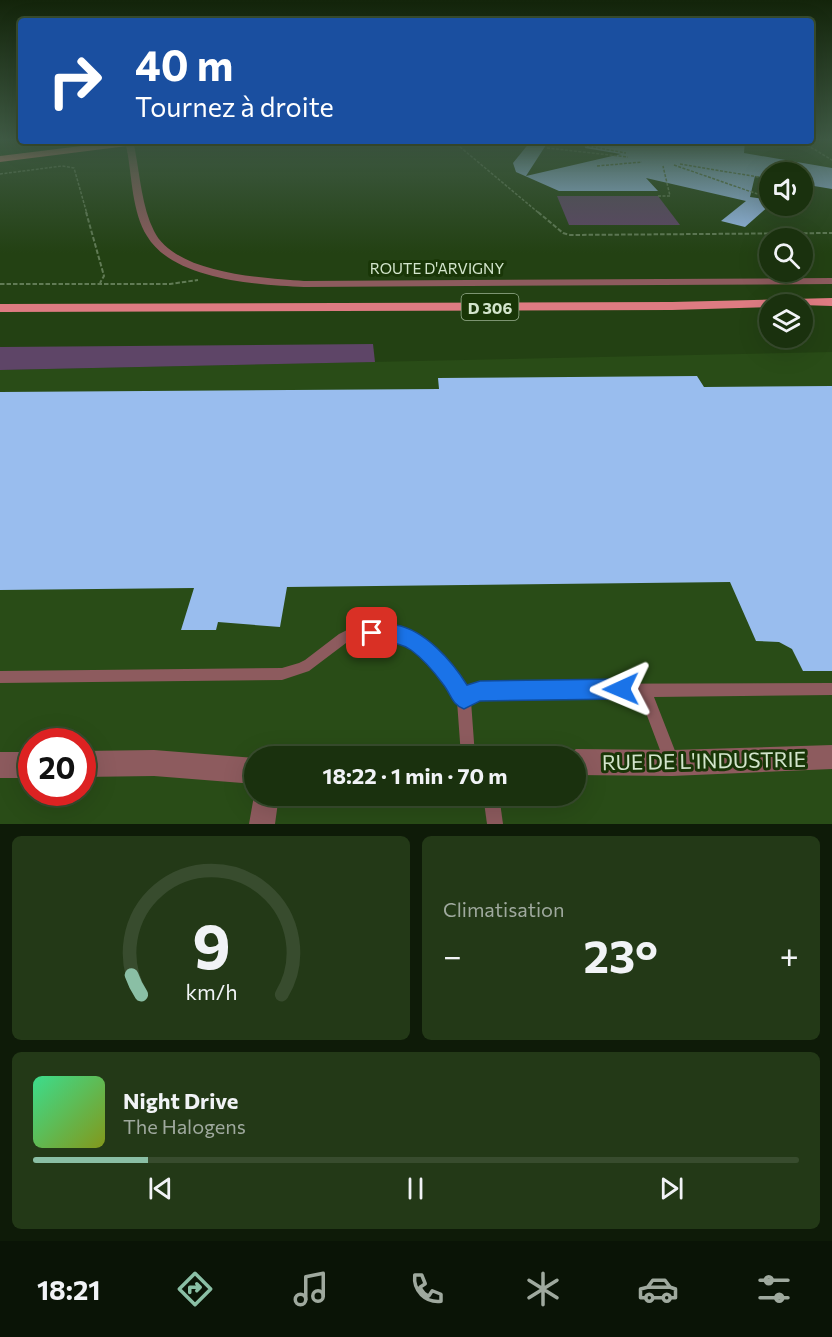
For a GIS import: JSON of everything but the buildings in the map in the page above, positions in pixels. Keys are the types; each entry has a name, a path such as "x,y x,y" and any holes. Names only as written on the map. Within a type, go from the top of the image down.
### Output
{"main road":[{"name":"D 306","path":"0,309 672,306 832,302"},
{"name":"D 306","path":"672,306 759,310"},
{"path":"813,310 832,311"}],"street":[{"name":"ROUTE D'ARVIGNY","path":"137,176 148,225 155,241 179,259 223,274 261,281 304,284 832,281"},
{"name":"RUE DE L'INDUSTRIE","path":"586,762 672,763 832,757"},
{"path":"96,764 154,763 244,770"},
{"path":"0,765 18,765"},
{"path":"262,824 264,806"}],"lane":[{"path":"0,677 282,674 304,667 348,635 396,633 418,644 451,678 464,699 467,746"},
{"path":"644,689 672,763"},
{"path":"464,699 480,691 832,689"},
{"path":"493,806 495,824"}],"path":[{"path":"76,176 104,276 100,283"},
{"path":"496,176 563,232 570,235 832,233"},
{"path":"658,196 670,196 665,176"},
{"path":"707,176 759,195"},
{"path":"0,284 170,284 223,274"}],"shaded area":[{"path":"557,196 658,196 680,225 569,225"},
{"path":"373,344 375,362 0,370 0,347"},
{"path":"832,352 832,824 0,824 0,370"}],"route":[{"path":"372,633 396,633 418,644 451,678 464,699 480,691 621,689"}]}
